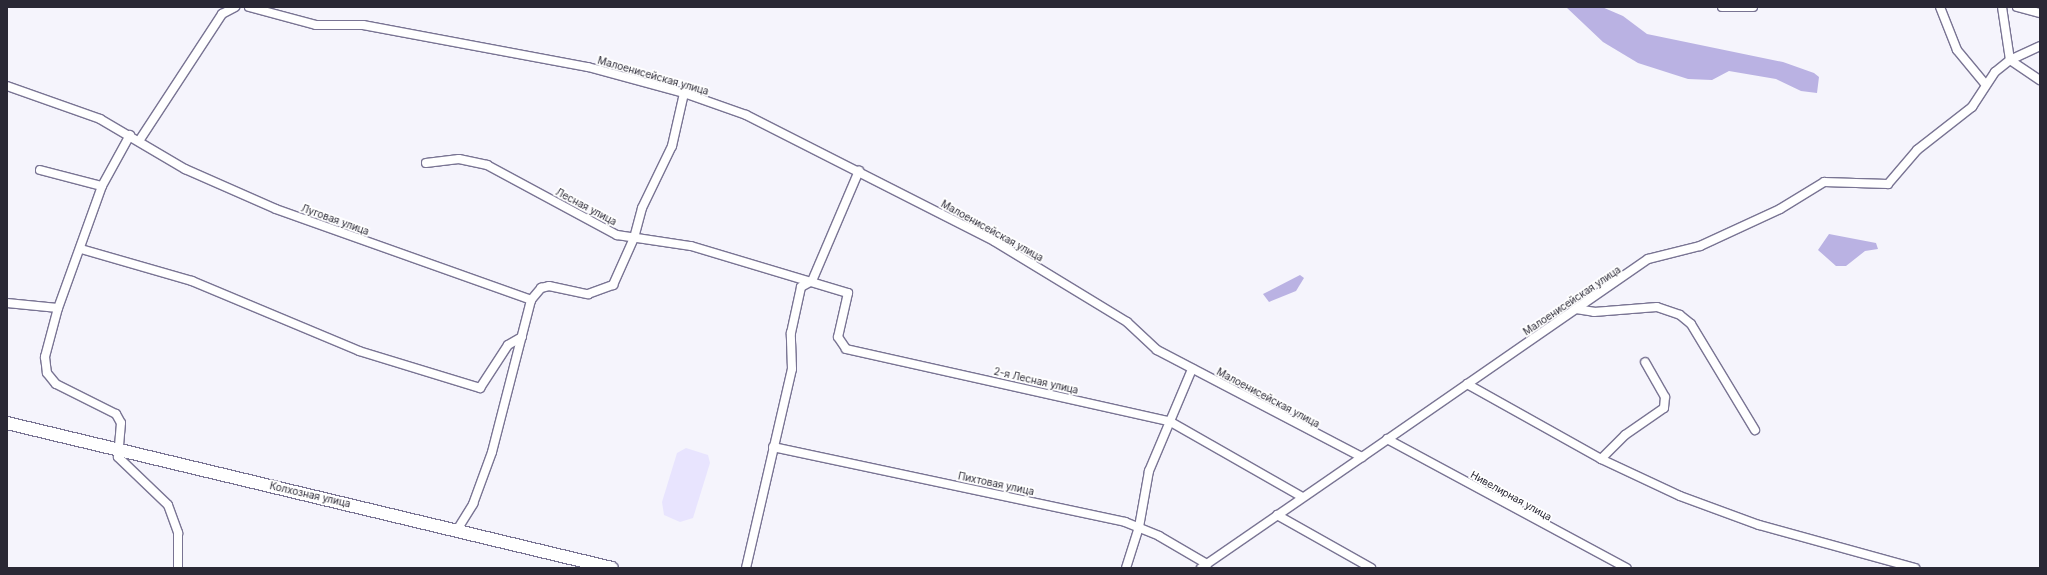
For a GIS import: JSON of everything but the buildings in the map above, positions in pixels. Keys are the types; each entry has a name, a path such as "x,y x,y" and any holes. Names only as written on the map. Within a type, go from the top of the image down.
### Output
{"main road":[{"name":"Колхозная улица","path":"7,423 612,568"}],"street":[{"path":"139,141 222,14 235,7"},
{"name":"Малоенисейская улица","path":"249,7 316,25 370,26 588,68 684,93 746,115 994,240 1127,322 1157,350 1362,456 1648,259 1700,246 1780,209 1824,182 1888,184 1917,150 1972,107 1986,85"},
{"path":"1722,7 1753,7"},
{"path":"1940,7 1957,50 1986,85 2010,60 2040,46"},
{"path":"2002,7 2010,60 2040,80"},
{"path":"2017,7 2040,13"},
{"name":"Луговая улица","path":"7,86 93,116 130,135 185,169 276,209 531,300"},
{"path":"457,530 473,504 492,452 531,300 541,288 549,286 588,294 605,290 620,274 634,238 642,208 672,146 684,93"},
{"path":"130,135 102,186 58,308 45,357 47,373 56,384 116,414 121,423 120,463 168,505 178,533 178,568"},
{"name":"Лесная улица","path":"426,163 459,159 487,165 592,224 634,238 691,246 812,281"},
{"path":"40,170 102,186"},
{"path":"746,568 792,369 791,333 795,309 801,288 812,281 859,171"},
{"path":"80,249 192,282 359,351 480,388 508,345 522,338"},
{"name":"2-я Лесная улица","path":"812,281 848,293 838,337 846,350 1169,421 1302,497"},
{"path":"7,304 58,308"},
{"path":"1576,309 1594,312 1657,307 1680,315 1691,324 1755,430"},
{"path":"1601,459 1625,435 1664,408 1666,397 1645,362"},
{"path":"1126,568 1139,526 1149,471 1192,369"},
{"path":"1468,384 1601,459 1680,496 1759,525 1915,568"},
{"name":"Нивелирная улица","path":"1387,439 1627,568"},
{"name":"Пихтовая улица","path":"773,447 1139,526 1204,566"},
{"path":"1204,566 1362,456"},
{"path":"1277,515 1370,568"}],"shaded area":[{"path":"1566,7 1602,7 1623,16 1647,34 1783,62 1814,73 1819,77 1817,93 1801,91 1776,79 1729,71 1712,80 1688,79 1638,63 1603,42"},
{"path":"1829,234 1876,243 1878,249 1865,251 1846,266 1836,266 1818,250"},
{"path":"1300,275 1304,278 1296,291 1269,302 1263,294"},
{"path":"686,448 708,455 710,463 693,518 680,522 664,515 662,502 677,453"}]}
